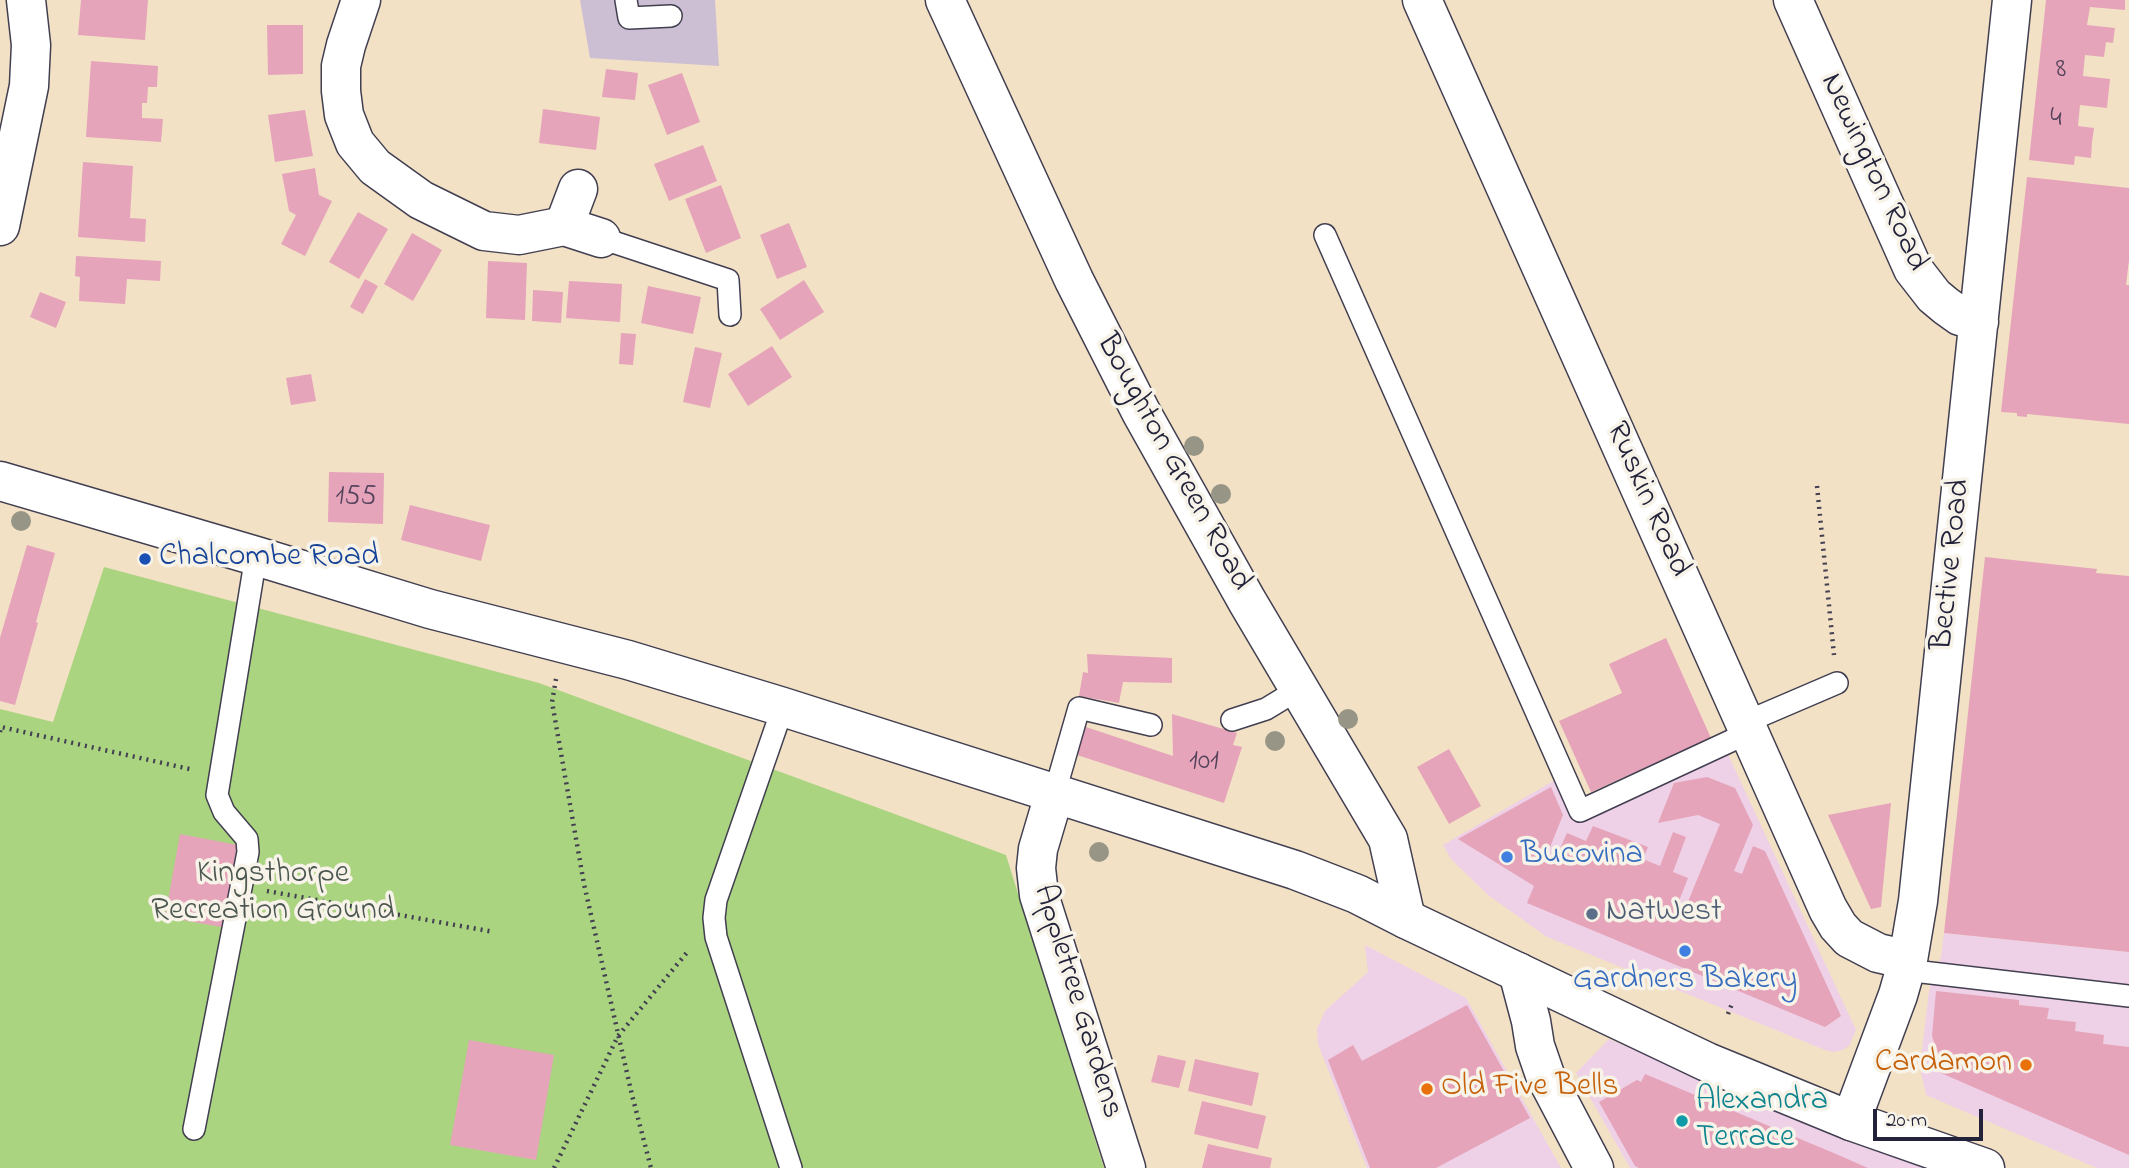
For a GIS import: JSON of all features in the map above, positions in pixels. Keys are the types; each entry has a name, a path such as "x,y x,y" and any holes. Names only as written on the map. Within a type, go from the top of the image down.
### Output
{"main road":[{"path":"0,226 29,86 32,45 26,0"},
{"path":"361,0 341,66 341,91 344,115 355,144 375,167 421,200 484,231 519,235 564,226 601,238"},
{"name":"Boughton Green Road","path":"945,0 1029,185 1118,367 1194,509 1388,839 1406,919"},
{"name":"Ruskin Road","path":"1422,0 1828,909 1849,938 1863,947 1907,965"},
{"name":"Newington Road","path":"1793,0 1913,269 1940,301 1959,316 1979,322"},
{"name":"Bective Road","path":"1852,1121 1907,965 1918,901 2012,0"},
{"path":"564,226 578,189"},
{"path":"0,481 430,610 564,643 783,707 1305,873 1357,894 1684,1051 1852,1121 1985,1168"},
{"name":"Appletree Gardens","path":"1054,794 1038,849 1036,868 1039,895 1126,1168"},
{"path":"1518,972 1535,1046 1545,1075 1594,1168"}],"lane":[{"path":"626,0 629,18 671,16"},
{"path":"1325,235 1580,811 1837,683"},
{"path":"601,238 728,280 730,316"},
{"path":"194,1129 248,852 247,839 219,804 217,795 256,556"},
{"path":"1231,720 1266,709 1299,689"},
{"path":"783,707 716,900 714,918 716,937 791,1168"},
{"path":"1054,794 1079,708 1151,725"},
{"path":"1907,965 2129,996"}],"path":[{"path":"1817,486 1837,683"},
{"path":"564,643 552,702 584,884 651,1168"},
{"path":"0,732 1,727 220,776"},
{"path":"242,887 494,932"},
{"path":"554,1168 618,1036 714,918"},
{"path":"1727,1014 1733,1001"}],"shaded area":[{"path":"580,0 715,0 719,66 590,58"},
{"path":"1726,750 1856,1030 1849,1046 1842,1050 1825,1050 1547,937 1488,895 1451,859 1443,845 1562,776 1577,811"},
{"path":"1944,933 2129,952 2129,1168 2097,1168 1926,1095 1920,1068 1929,991 1941,957"},
{"name":"Old Five Bells","path":"1365,945 1466,998 1561,1168 1367,1168 1318,1044 1317,1029 1325,1011 1368,972"},
{"path":"1609,1039 1929,1168 1630,1168 1576,1073"}],"green space":[{"name":"Kingsthorpe Recreation Ground","path":"104,567 539,683 1006,855 1104,1168 0,1168 0,709 53,722"}],"building":[{"path":"81,0 148,0 145,40 78,35"},
{"path":"2046,0 2125,0 2125,10 2090,7 2087,25 2115,28 2113,43 2106,42 2104,57 2085,55 2083,76 2110,79 2107,108 2080,105 2078,126 2094,128 2091,158 2075,156 2074,165 2029,160"},
{"path":"267,25 303,25 303,74 268,75"},
{"path":"91,61 158,66 157,87 148,87 147,103 142,103 142,118 163,119 161,142 86,137"},
{"path":"606,69 638,73 635,100 602,97"},
{"path":"682,73 700,122 667,135 648,85"},
{"path":"543,109 600,117 596,150 539,143"},
{"path":"305,110 313,156 275,162 268,115"},
{"path":"703,145 717,181 669,201 654,164"},
{"path":"83,162 133,166 130,218 146,219 145,242 78,237"},
{"path":"315,168 319,195 332,201 305,256 281,244 296,215 289,211 282,174"},
{"path":"2027,177 2129,188 2129,260 2126,285 2129,285 2129,424 2027,414 2027,417 2001,412"},
{"path":"721,185 741,238 706,253 685,199"},
{"path":"358,212 388,229 359,279 329,262"},
{"path":"789,223 807,267 777,279 760,235"},
{"path":"412,233 442,250 413,301 384,284"},
{"path":"76,256 161,261 160,281 127,279 125,304 79,301 80,277 75,276"},
{"path":"488,261 527,263 525,320 486,318"},
{"path":"365,279 378,286 363,314 350,307"},
{"path":"804,280 824,312 780,340 760,309"},
{"path":"569,281 622,284 620,322 566,318"},
{"path":"648,286 701,297 693,334 641,323"},
{"path":"533,290 563,292 561,323 532,321"},
{"path":"40,292 66,302 56,328 30,317"},
{"path":"621,333 636,334 633,365 619,364"},
{"path":"772,346 792,377 748,406 728,374"},
{"path":"695,347 722,353 710,408 683,402"},
{"path":"311,374 316,401 291,405 286,378"},
{"path":"329,472 384,473 383,524 328,522"},
{"path":"410,505 490,525 481,561 401,540"},
{"path":"27,545 55,553 15,705 0,701 0,638"},
{"path":"1985,557 2097,569 2096,573 2129,576 2129,952 1944,933"},
{"path":"1666,638 1711,738 1591,792 1559,721 1622,693 1609,664"},
{"path":"1087,654 1172,658 1172,683 1123,682 1119,703 1079,696 1083,672 1088,673"},
{"path":"1172,714 1237,733 1233,745 1242,747 1224,803 1074,754 1083,726 1173,756"},
{"path":"1449,749 1481,806 1449,824 1417,767"},
{"path":"1707,777 1735,788 1753,825 1734,871 1742,874 1753,846 1765,851 1841,1016 1825,1027 1527,903 1534,886 1458,839 1551,787 1563,815 1546,857 1555,860 1567,833 1586,841 1593,826 1648,847 1643,859 1660,866 1673,832 1686,837 1673,872 1688,878 1677,906 1685,909 1720,824 1698,815 1658,823 1674,783"},
{"path":"1891,803 1881,907 1871,909 1828,815"},
{"path":"180,834 243,846 227,928 165,917"},
{"path":"1936,991 2019,1000 2019,1005 2049,1008 2047,1019 2076,1022 2075,1031 2104,1035 2103,1044 2129,1047 2129,1155 1941,1073 1932,1036"},
{"name":"Old Five Bells","path":"1467,1005 1530,1118 1436,1168 1370,1168 1328,1060 1353,1045 1362,1061"},
{"path":"469,1040 554,1055 536,1160 450,1145"},
{"path":"1158,1055 1186,1061 1179,1088 1151,1082"},
{"path":"1195,1059 1259,1073 1252,1106 1188,1091"},
{"name":"Alexandra Terrace","path":"1645,1074 1868,1168 1639,1168 1635,1166 1599,1102 1637,1080 1641,1082"},
{"path":"1202,1101 1266,1116 1258,1149 1194,1134"},
{"path":"1208,1144 1272,1158 1270,1168 1202,1168"}],"place":[{"name":"Chalcombe Road","path":"145,559"},
{"name":"Bucovina","path":"1507,857"},
{"name":"NatWest","path":"1592,914"},
{"name":"Gardners Bakery","path":"1685,951"},
{"name":"Cardamon","path":"2026,1065"},
{"name":"Old Five Bells","path":"1427,1089"},
{"name":"Alexandra Terrace","path":"1682,1121"}]}
